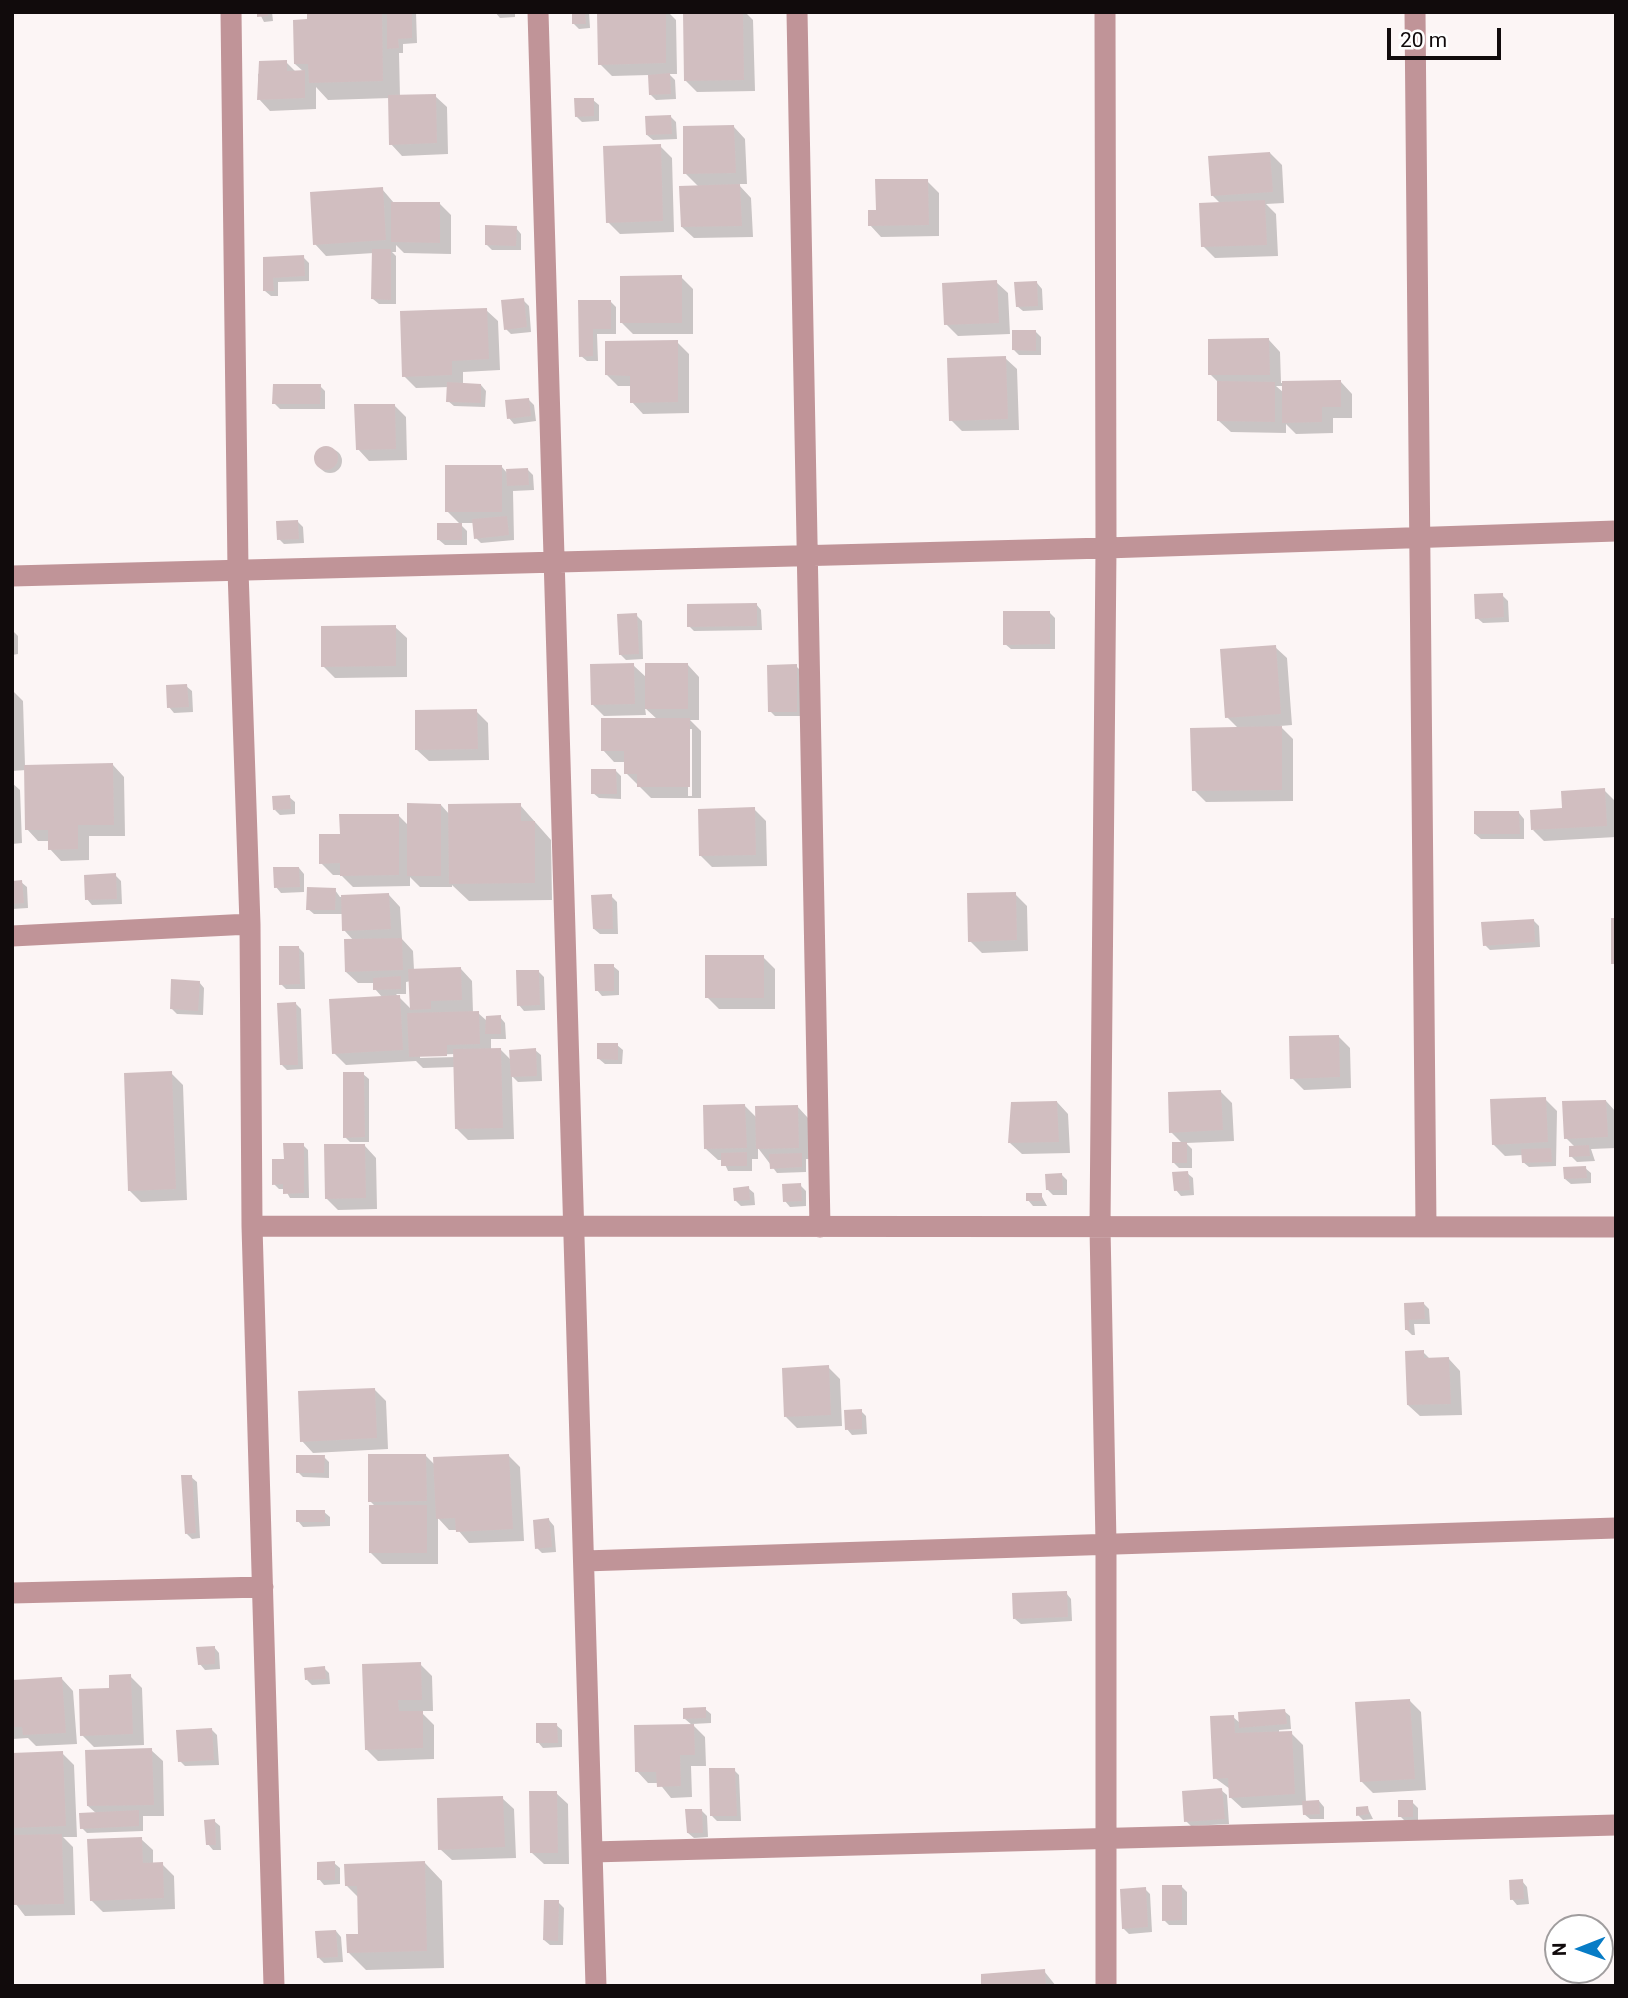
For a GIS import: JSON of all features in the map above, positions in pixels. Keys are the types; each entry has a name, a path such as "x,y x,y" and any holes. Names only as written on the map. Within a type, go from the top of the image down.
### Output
{"street":[{"path":"231,12 238,570 250,924 252,1226 274,1986"},
{"path":"538,12 596,1986"},
{"path":"797,12 820,1227"},
{"path":"1105,12 1106,548 1100,1227 1106,1544 1106,1986"},
{"path":"1415,12 1426,1227"},
{"path":"12,576 1106,548 1616,531"},
{"path":"12,936 250,924"},
{"path":"252,1226 1616,1227"},
{"path":"584,1561 1616,1528"},
{"path":"12,1593 263,1587"},
{"path":"592,1852 1616,1825"}],"building":[{"path":"257,12 268,12 268,16 257,17"},
{"path":"307,12 382,12 383,81 309,83 308,64 294,64 293,20 307,19"},
{"path":"387,12 412,12 412,38 398,39 399,48 387,49"},
{"path":"572,12 585,12 586,24 572,24"},
{"path":"597,12 666,12 666,63 598,65"},
{"path":"683,12 743,12 744,80 684,81"},
{"path":"287,60 287,71 305,70 305,98 257,100 259,61"},
{"path":"670,73 671,94 649,95 648,75"},
{"path":"436,94 437,143 389,145 388,95"},
{"path":"574,98 594,98 594,116 575,117"},
{"path":"671,115 672,134 646,135 645,116"},
{"path":"734,125 736,173 683,174 683,126"},
{"path":"661,144 663,221 606,223 603,146"},
{"path":"1270,152 1273,192 1211,196 1208,156"},
{"path":"875,179 928,179 929,225 868,226 868,210 876,210"},
{"path":"740,184 742,226 681,227 679,186"},
{"path":"383,187 386,240 313,245 310,192"},
{"path":"1265,200 1267,245 1201,247 1199,203"},
{"path":"391,202 440,202 440,243 391,242"},
{"path":"485,225 517,226 516,246 485,245"},
{"path":"372,249 391,249 391,300 371,299"},
{"path":"304,255 305,276 273,278 274,291 263,291 263,257"},
{"path":"682,275 682,323 620,323 620,276"},
{"path":"997,280 999,323 944,325 942,283"},
{"path":"1037,281 1038,306 1016,307 1014,282"},
{"path":"524,298 527,327 504,330 501,300"},
{"path":"578,300 611,300 611,329 593,329 593,356 579,357"},
{"path":"487,308 489,359 452,361 452,375 402,377 400,311"},
{"path":"1012,330 1036,330 1036,351 1012,350"},
{"path":"1269,338 1270,375 1208,375 1208,339"},
{"path":"678,340 678,402 630,403 630,376 605,375 605,341"},
{"path":"1006,356 1008,419 949,421 947,358"},
{"path":"1341,380 1341,407 1322,407 1322,422 1282,423 1282,381"},
{"path":"1217,381 1275,382 1275,422 1217,421"},
{"path":"447,382 481,384 481,403 446,402"},
{"path":"273,384 321,384 320,404 272,404"},
{"path":"529,398 531,416 507,419 505,400"},
{"path":"354,404 395,404 396,449 356,450"},
{"path":"326,446 337,453 338,458 331,469 326,470 315,463 314,458 321,447"},
{"path":"445,465 502,465 502,512 445,512"},
{"path":"528,468 529,485 507,486 506,469"},
{"path":"507,516 509,535 474,539 472,519"},
{"path":"298,520 299,539 277,540 276,521"},
{"path":"437,523 462,523 462,540 437,540"},
{"path":"1503,593 1504,617 1475,619 1474,594"},
{"path":"757,603 757,626 687,627 687,604"},
{"path":"1003,611 1050,611 1050,644 1003,645"},
{"path":"637,613 639,654 619,655 617,614"},
{"path":"396,625 396,666 321,667 321,626"},
{"path":"1276,645 1281,714 1225,718 1220,649"},
{"path":"634,663 635,704 591,705 590,664"},
{"path":"645,663 688,663 688,709 645,709"},
{"path":"797,664 797,712 768,712 767,665"},
{"path":"187,684 189,707 167,708 166,685"},
{"path":"477,709 478,749 415,750 415,710"},
{"path":"601,718 690,718 690,787 637,787 637,774 624,774 624,751 601,751"},
{"path":"1282,726 1282,790 1192,791 1190,728"},
{"path":"113,763 114,825 78,825 78,849 48,850 48,830 25,830 24,765"},
{"path":"591,769 616,769 617,794 591,794"},
{"path":"1605,788 1607,826 1531,830 1530,810 1562,808 1561,791"},
{"path":"290,795 291,809 273,810 272,796"},
{"path":"407,803 441,804 441,876 407,876"},
{"path":"521,803 521,821 535,821 535,883 449,884 448,804"},
{"path":"755,807 756,855 699,856 698,809"},
{"path":"1474,811 1519,811 1520,834 1474,834"},
{"path":"339,814 399,814 399,875 340,876 340,863 319,864 319,834 340,834"},
{"path":"273,867 299,867 300,887 274,888"},
{"path":"116,873 117,899 85,900 84,875"},
{"path":"22,880 24,903 12,904 12,881"},
{"path":"307,887 336,888 335,910 306,910"},
{"path":"1016,892 1017,940 968,942 967,893"},
{"path":"389,893 391,929 342,931 341,895"},
{"path":"612,894 613,929 593,929 591,895"},
{"path":"1611,918 1616,918 1616,964 1611,964"},
{"path":"1534,919 1535,942 1483,946 1481,922"},
{"path":"402,938 403,970 345,972 344,939"},
{"path":"279,946 299,946 300,984 279,985"},
{"path":"705,955 764,955 764,998 705,998"},
{"path":"594,964 614,964 614,991 595,991"},
{"path":"461,967 462,1000 431,1001 431,1009 410,1010 408,969"},
{"path":"516,970 539,970 540,1005 517,1006"},
{"path":"401,976 401,989 373,990 373,978"},
{"path":"171,979 200,981 198,1011 170,1009"},
{"path":"400,995 403,1050 332,1054 329,999"},
{"path":"296,1002 298,1065 280,1065 277,1003"},
{"path":"479,1011 480,1044 447,1045 447,1056 409,1057 407,1013"},
{"path":"501,1015 501,1034 485,1034 486,1016"},
{"path":"1339,1035 1340,1077 1290,1079 1289,1036"},
{"path":"597,1043 618,1043 618,1060 597,1059"},
{"path":"501,1048 503,1128 455,1129 453,1049"},
{"path":"536,1048 537,1076 511,1077 509,1050"},
{"path":"172,1071 176,1189 128,1191 124,1073"},
{"path":"343,1072 364,1072 365,1137 343,1138"},
{"path":"1221,1090 1223,1130 1169,1133 1168,1092"},
{"path":"1546,1097 1548,1142 1492,1145 1490,1099"},
{"path":"1606,1100 1608,1137 1564,1139 1562,1101"},
{"path":"1057,1101 1059,1142 1008,1143 1011,1102"},
{"path":"745,1104 747,1148 704,1149 703,1105"},
{"path":"798,1105 799,1148 756,1149 755,1106"},
{"path":"1172,1142 1187,1142 1187,1163 1172,1163"},
{"path":"283,1143 304,1143 304,1193 283,1194 283,1184 272,1185 272,1159 284,1159"},
{"path":"324,1144 365,1144 366,1198 325,1199"},
{"path":"1589,1145 1590,1156 1569,1157 1569,1146"},
{"path":"1551,1148 1552,1162 1522,1163 1521,1149"},
{"path":"747,1152 747,1166 721,1166 721,1153"},
{"path":"802,1153 802,1167 770,1169 769,1154"},
{"path":"1586,1166 1587,1178 1564,1179 1563,1167"},
{"path":"1188,1171 1190,1190 1174,1191 1172,1172"},
{"path":"1062,1173 1063,1190 1046,1190 1045,1174"},
{"path":"801,1183 802,1201 783,1202 782,1184"},
{"path":"749,1186 750,1200 734,1201 733,1188"},
{"path":"1026,1193 1042,1193 1042,1201 1026,1201"},
{"path":"1424,1302 1425,1319 1409,1320 1410,1330 1405,1330 1404,1303"},
{"path":"1424,1350 1424,1358 1449,1357 1451,1404 1407,1405 1405,1351"},
{"path":"829,1365 831,1415 784,1417 782,1368"},
{"path":"375,1388 377,1438 300,1442 298,1391"},
{"path":"862,1409 862,1429 845,1430 844,1410"},
{"path":"368,1454 426,1454 427,1501 368,1502"},
{"path":"509,1454 513,1529 456,1532 455,1518 436,1519 433,1457"},
{"path":"296,1455 325,1455 324,1473 296,1473"},
{"path":"181,1475 192,1475 196,1533 185,1534"},
{"path":"369,1505 427,1505 427,1553 369,1553"},
{"path":"296,1510 325,1510 325,1522 296,1522"},
{"path":"549,1518 552,1547 535,1549 533,1520"},
{"path":"1067,1591 1068,1617 1013,1619 1012,1593"},
{"path":"215,1646 215,1664 198,1665 196,1647"},
{"path":"421,1662 422,1700 398,1700 399,1711 423,1711 423,1748 365,1750 362,1664"},
{"path":"325,1666 326,1679 305,1680 304,1668"},
{"path":"131,1674 133,1734 80,1736 79,1689 109,1688 109,1675"},
{"path":"62,1677 66,1733 23,1735 22,1727 12,1727 12,1680"},
{"path":"1410,1699 1415,1779 1360,1782 1355,1702"},
{"path":"706,1707 706,1718 683,1719 683,1708"},
{"path":"1285,1709 1287,1724 1239,1728 1238,1712"},
{"path":"1234,1715 1235,1733 1292,1731 1295,1794 1229,1798 1228,1778 1213,1779 1210,1716"},
{"path":"536,1723 557,1723 558,1743 536,1743"},
{"path":"694,1724 695,1755 680,1755 681,1786 657,1787 656,1772 635,1772 634,1725"},
{"path":"212,1728 214,1760 178,1762 176,1730"},
{"path":"152,1748 154,1805 87,1806 85,1750"},
{"path":"63,1751 66,1826 12,1828 12,1753"},
{"path":"709,1768 735,1768 737,1816 710,1816"},
{"path":"1222,1788 1225,1819 1184,1822 1182,1791"},
{"path":"529,1791 557,1791 558,1853 530,1853"},
{"path":"503,1796 505,1847 438,1850 437,1798"},
{"path":"1319,1800 1320,1814 1303,1815 1302,1801"},
{"path":"1398,1800 1413,1800 1413,1817 1398,1817"},
{"path":"1368,1806 1369,1814 1356,1816 1356,1807"},
{"path":"685,1809 702,1809 703,1833 687,1833"},
{"path":"139,1810 139,1826 80,1829 79,1813"},
{"path":"215,1819 216,1845 206,1845 204,1820"},
{"path":"62,1834 64,1904 12,1905 12,1835"},
{"path":"142,1837 143,1863 163,1862 164,1898 90,1901 87,1839"},
{"path":"335,1861 335,1880 317,1880 317,1862"},
{"path":"425,1861 427,1951 347,1953 346,1934 358,1934 357,1886 345,1886 344,1864"},
{"path":"1523,1879 1524,1899 1510,1900 1509,1880"},
{"path":"1162,1885 1182,1885 1182,1920 1162,1921"},
{"path":"1146,1887 1148,1927 1122,1929 1120,1889"},
{"path":"544,1900 559,1900 558,1941 543,1940"},
{"path":"336,1930 338,1957 317,1958 315,1931"},
{"path":"1045,1969 1046,1986 981,1986 981,1974"}]}
